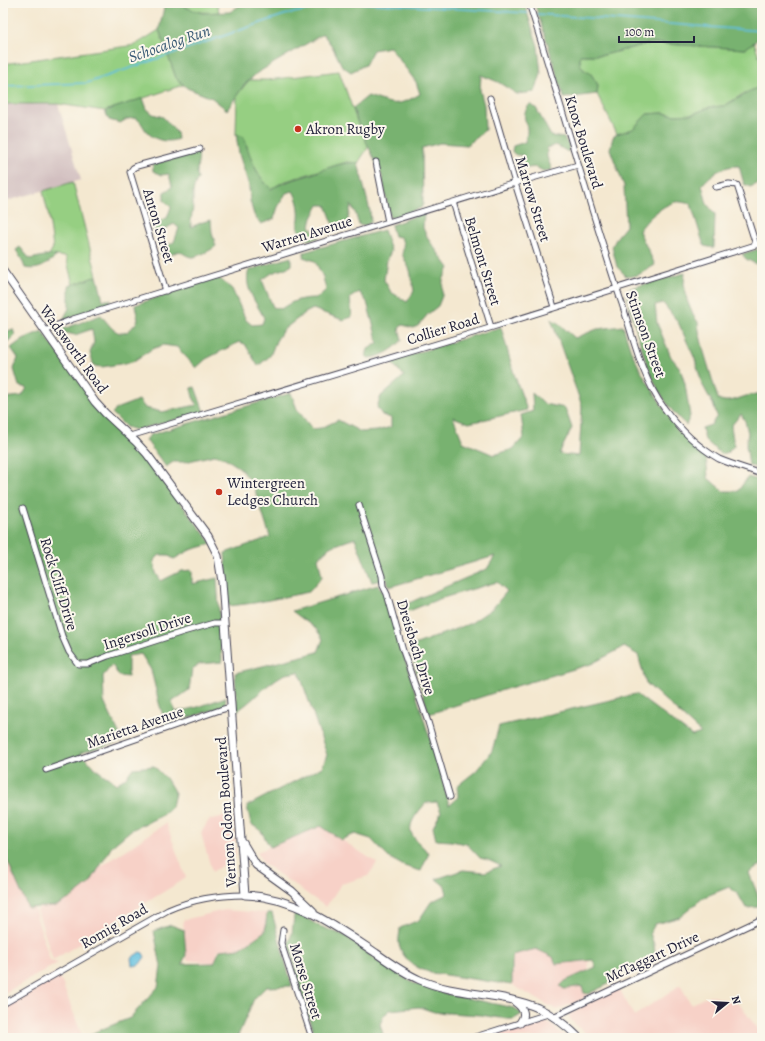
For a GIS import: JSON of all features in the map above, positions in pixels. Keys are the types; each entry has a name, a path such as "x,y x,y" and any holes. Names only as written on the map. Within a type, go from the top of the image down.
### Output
{"main road":[{"name":"Wadsworth Road","path":"3,270 95,402 130,436"},
{"name":"Vernon Odom Boulevard","path":"130,436 147,454 208,536 220,564 245,894 289,903 318,916 419,980 450,989 514,1000 538,1008 551,1016 579,1038"},
{"path":"241,839 256,865 292,892 318,916"},
{"path":"514,1000 521,1006 524,1013 520,1023"}],"street":[{"name":"Knox Boulevard","path":"529,3 616,288"},
{"name":"Marrow Street","path":"490,98 554,308"},
{"name":"Anton Street","path":"166,291 130,172 137,166 200,149"},
{"path":"376,162 388,222"},
{"name":"Warren Avenue","path":"46,331 73,319 578,165"},
{"path":"716,186 729,184 737,185 756,245"},
{"name":"Belmont Street","path":"453,202 491,327"},
{"name":"Collier Road","path":"130,436 554,308 762,243"},
{"name":"Stimson Street","path":"616,288 641,364 659,400 667,412 697,443 708,452 726,462 762,474"},
{"name":"Dreisbach Drive","path":"359,505 382,576 383,586 387,594 428,722 450,797"},
{"name":"Rock Cliff Drive","path":"23,508 62,636 69,652 78,664"},
{"name":"Ingersoll Drive","path":"78,664 88,664 108,656 215,623 225,624"},
{"name":"Marietta Avenue","path":"46,770 232,707"},
{"name":"Romig Road","path":"3,1004 168,910 202,898 245,894"},
{"name":"McTaggart Drive","path":"472,1038 520,1023 551,1016 762,919"},
{"name":"Morse Street","path":"283,930 281,943 312,1038"}],"shaded area":[{"path":"3,104 58,104 81,180 3,202"},
{"path":"233,814 236,856 212,872 201,833 209,820"},
{"path":"166,823 186,878 53,960 37,910"},
{"path":"321,826 377,863 368,876 341,884 326,907 263,863 257,852"},
{"path":"3,850 33,905 50,960 58,963 3,994"},
{"path":"225,910 267,913 265,931 242,948 218,950 215,963 187,960 183,920"},
{"path":"536,949 553,957 556,964 589,961 587,995 581,1000 557,1010 512,985 512,955"},
{"path":"58,972 83,1038 3,1038 3,1004"},
{"path":"680,985 691,1004 710,995 739,1004 762,1034 762,1038 591,1038 571,1020 568,1015 619,988 634,1016"},
{"path":"542,1021 550,1024 567,1038 483,1038"}],"green space":[{"path":"165,3 180,3 185,7 202,13 230,12 243,3 524,3 538,46 541,74 535,92 517,94 498,82 481,75 480,90 484,105 485,130 467,145 440,143 422,148 423,204 421,208 390,218 382,176 358,124 353,108 368,96 387,102 398,103 420,94 416,82 390,47 373,50 365,65 351,72 342,66 332,46 323,34 257,73 244,85 227,110 212,98 187,88 176,78 159,30"},
{"path":"180,3 217,3 219,12 193,11"},
{"path":"551,3 762,3 762,36 745,49 651,43 604,55 580,55 580,64 584,70 591,74 598,85 597,94 564,98 535,5"},
{"path":"159,30 176,78 183,85 105,111 58,104 3,104 3,64 135,45"},
{"path":"754,42 762,64 762,86 745,93 724,106 710,107 693,114 647,114 633,129 617,134 597,94 598,85 591,74 584,70 580,64 580,55 604,55 651,43 745,49"},
{"name":"Akron Rugby","path":"339,71 358,124 369,146 358,163 347,162 283,182 271,189 257,171 244,137 236,134 237,95 249,80 268,80"},
{"path":"762,86 762,182 750,187 744,184 739,166 733,166 718,171 709,177 702,185 707,204 715,214 714,248 704,246 691,204 675,202 660,210 646,222 639,231 655,265 638,275 627,277 617,267 612,247 617,237 626,226 624,186 610,149 613,137 617,134 633,129 647,114 693,114 710,107 724,106"},
{"path":"143,98 147,109 153,114 163,117 177,133 178,139 166,141 151,136 136,118 127,119 120,123 109,120 105,111"},
{"path":"530,104 536,108 551,136 564,138 569,146 568,152 556,145 547,148 547,157 552,170 543,171 536,167 519,169 519,160 523,155 515,154 512,151 513,146 525,142 527,128 524,116"},
{"path":"236,134 244,137 257,171 271,189 334,166 346,163 358,163 370,211 371,222 365,226 359,225 351,205 348,219 349,228 336,231 326,205 319,205 312,218 310,226 319,238 308,240 299,230 299,208 293,191 286,193 278,207 274,219 261,224 254,215 250,201 249,186 239,154"},
{"path":"198,152 198,179 193,192 191,227 211,220 212,233 216,246 201,255 194,257 179,251 169,255 166,259 163,259 159,250 174,242 179,228 174,224 163,230 153,231 151,225 167,218 171,207 164,200 164,192 172,186 169,174 161,175 153,171 153,164"},
{"path":"73,182 97,276 73,285 66,257 49,255 53,248 49,217 43,191"},
{"path":"424,213 423,228 428,239 449,268 443,280 442,296 438,306 428,314 418,326 413,328 403,325 399,328 402,340 391,350 373,358 368,358 366,356 368,349 378,343 367,302 359,292 350,298 352,317 343,320 313,309 305,313 283,330 276,341 270,356 258,366 245,344 239,342 206,359 196,368 177,347 163,345 152,349 132,362 102,367 94,366 90,353 94,342 92,329 75,335 58,331 101,315 114,330 123,333 133,327 138,320 135,305 209,280 220,279 232,289 246,320 252,325 262,324 264,318 249,288 249,270 291,257 291,266 272,273 262,280 273,307 281,309 298,300 317,298 326,290 323,277 315,261 303,257 304,252 384,230 391,251 387,260 384,280 391,292 407,302 414,291 410,270 402,254 403,243 400,237 394,236 391,225"},
{"path":"20,247 30,259 49,255 57,256 46,265 39,268 25,268 16,250"},
{"path":"762,248 762,267 746,259 742,254"},
{"path":"685,273 684,284 687,300 693,315 698,322 704,352 718,399 729,401 762,393 762,470 749,465 746,445 748,433 745,421 741,414 731,426 734,446 728,452 721,454 705,440 702,428 711,425 717,416 713,404 702,384 695,359 678,322 663,303 655,305 657,323 671,357 680,368 685,384 690,416 686,425 662,396 647,363 626,292 631,288"},
{"path":"97,276 103,300 111,300 107,307 63,320 69,308 69,286"},
{"path":"551,319 558,323 575,338 597,329 623,326 631,351 642,373 678,431 706,456 708,478 723,491 738,491 748,477 762,481 762,865 749,873 759,898 758,907 746,908 738,894 729,887 704,897 680,917 655,924 650,933 654,945 656,961 588,994 584,993 582,986 564,989 560,986 565,981 596,967 593,960 556,964 553,957 536,949 512,955 512,985 432,973 416,967 407,960 401,950 399,942 400,928 419,920 431,902 447,894 445,886 436,879 463,870 485,872 501,866 480,858 467,844 436,840 433,827 441,812 437,802 426,803 414,818 411,827 413,836 429,853 421,871 404,866 388,857 371,839 355,834 341,840 321,826 270,847 261,831 251,824 247,806 322,767 327,755 299,672 285,674 277,679 237,711 235,673 318,652 323,639 316,629 292,611 378,585 384,593 439,767 449,805 458,797 457,786 476,771 492,751 499,726 636,694 692,736 701,733 646,683 638,655 624,647 591,664 429,714 409,647 471,623 493,608 507,591 497,582 439,599 409,611 398,608 487,569 495,556 389,587 387,579 372,582 355,538 330,547 318,558 322,577 309,592 254,603 229,606 225,553 270,537 253,484 240,468 225,458 214,455 185,462 173,462 166,467 146,440 150,435 291,393 297,409 312,429 321,428 338,420 361,432 377,431 391,427 391,418 382,415 377,407 381,396 404,376 390,361 501,327 514,374 527,410 469,423 453,417 463,442 494,455 513,449 524,437 521,415 533,411 532,393 544,404 565,408 572,428 559,454 579,456 582,406"},
{"path":"13,329 15,335 3,346 3,333"},
{"path":"42,331 98,407 120,434 133,441 212,544 190,550 174,559 167,555 160,555 154,560 156,573 161,581 181,571 192,570 192,584 217,578 222,662 200,664 192,669 189,690 172,702 175,712 198,707 226,697 225,706 166,725 151,670 141,654 128,656 128,677 119,676 112,665 103,676 104,702 123,741 80,753 97,770 116,784 125,778 133,768 154,766 166,778 175,793 172,806 161,816 131,830 112,846 90,883 71,898 56,906 28,908 7,860 3,856 3,398 22,396 27,388 19,386 14,369 18,358 11,348 23,339"},
{"path":"195,387 204,412 136,430 126,427 112,413 118,408 139,400 145,408 162,412 197,405 191,388"},
{"path":"296,912 319,926 346,936 375,959 413,983 443,993 514,1008 522,1014 514,1019 508,1019 480,1015 434,1012 419,1007 390,1010 384,1015 380,1024 384,1038 316,1038 301,993 288,943 292,934 294,916"},
{"path":"267,913 272,913 292,986 266,987 254,999 237,1038 86,1038 95,1032 130,1018 158,987 161,966 154,931 171,925 184,930 186,955 182,964 214,963 220,950 241,948 265,931"}],"water":[{"path":"140,952 143,953 145,957 140,964 135,966 132,965 131,958"}],"waterway":[{"name":"Schocalog Run","path":"3,86 87,83 284,15 339,3"},
{"name":"Schocalog Run","path":"362,3 528,13"},
{"name":"Schocalog Run","path":"537,14 762,31"}],"place":[{"name":"Akron Rugby","path":"298,129"},
{"name":"Wintergreen Ledges Church","path":"219,492"}]}
